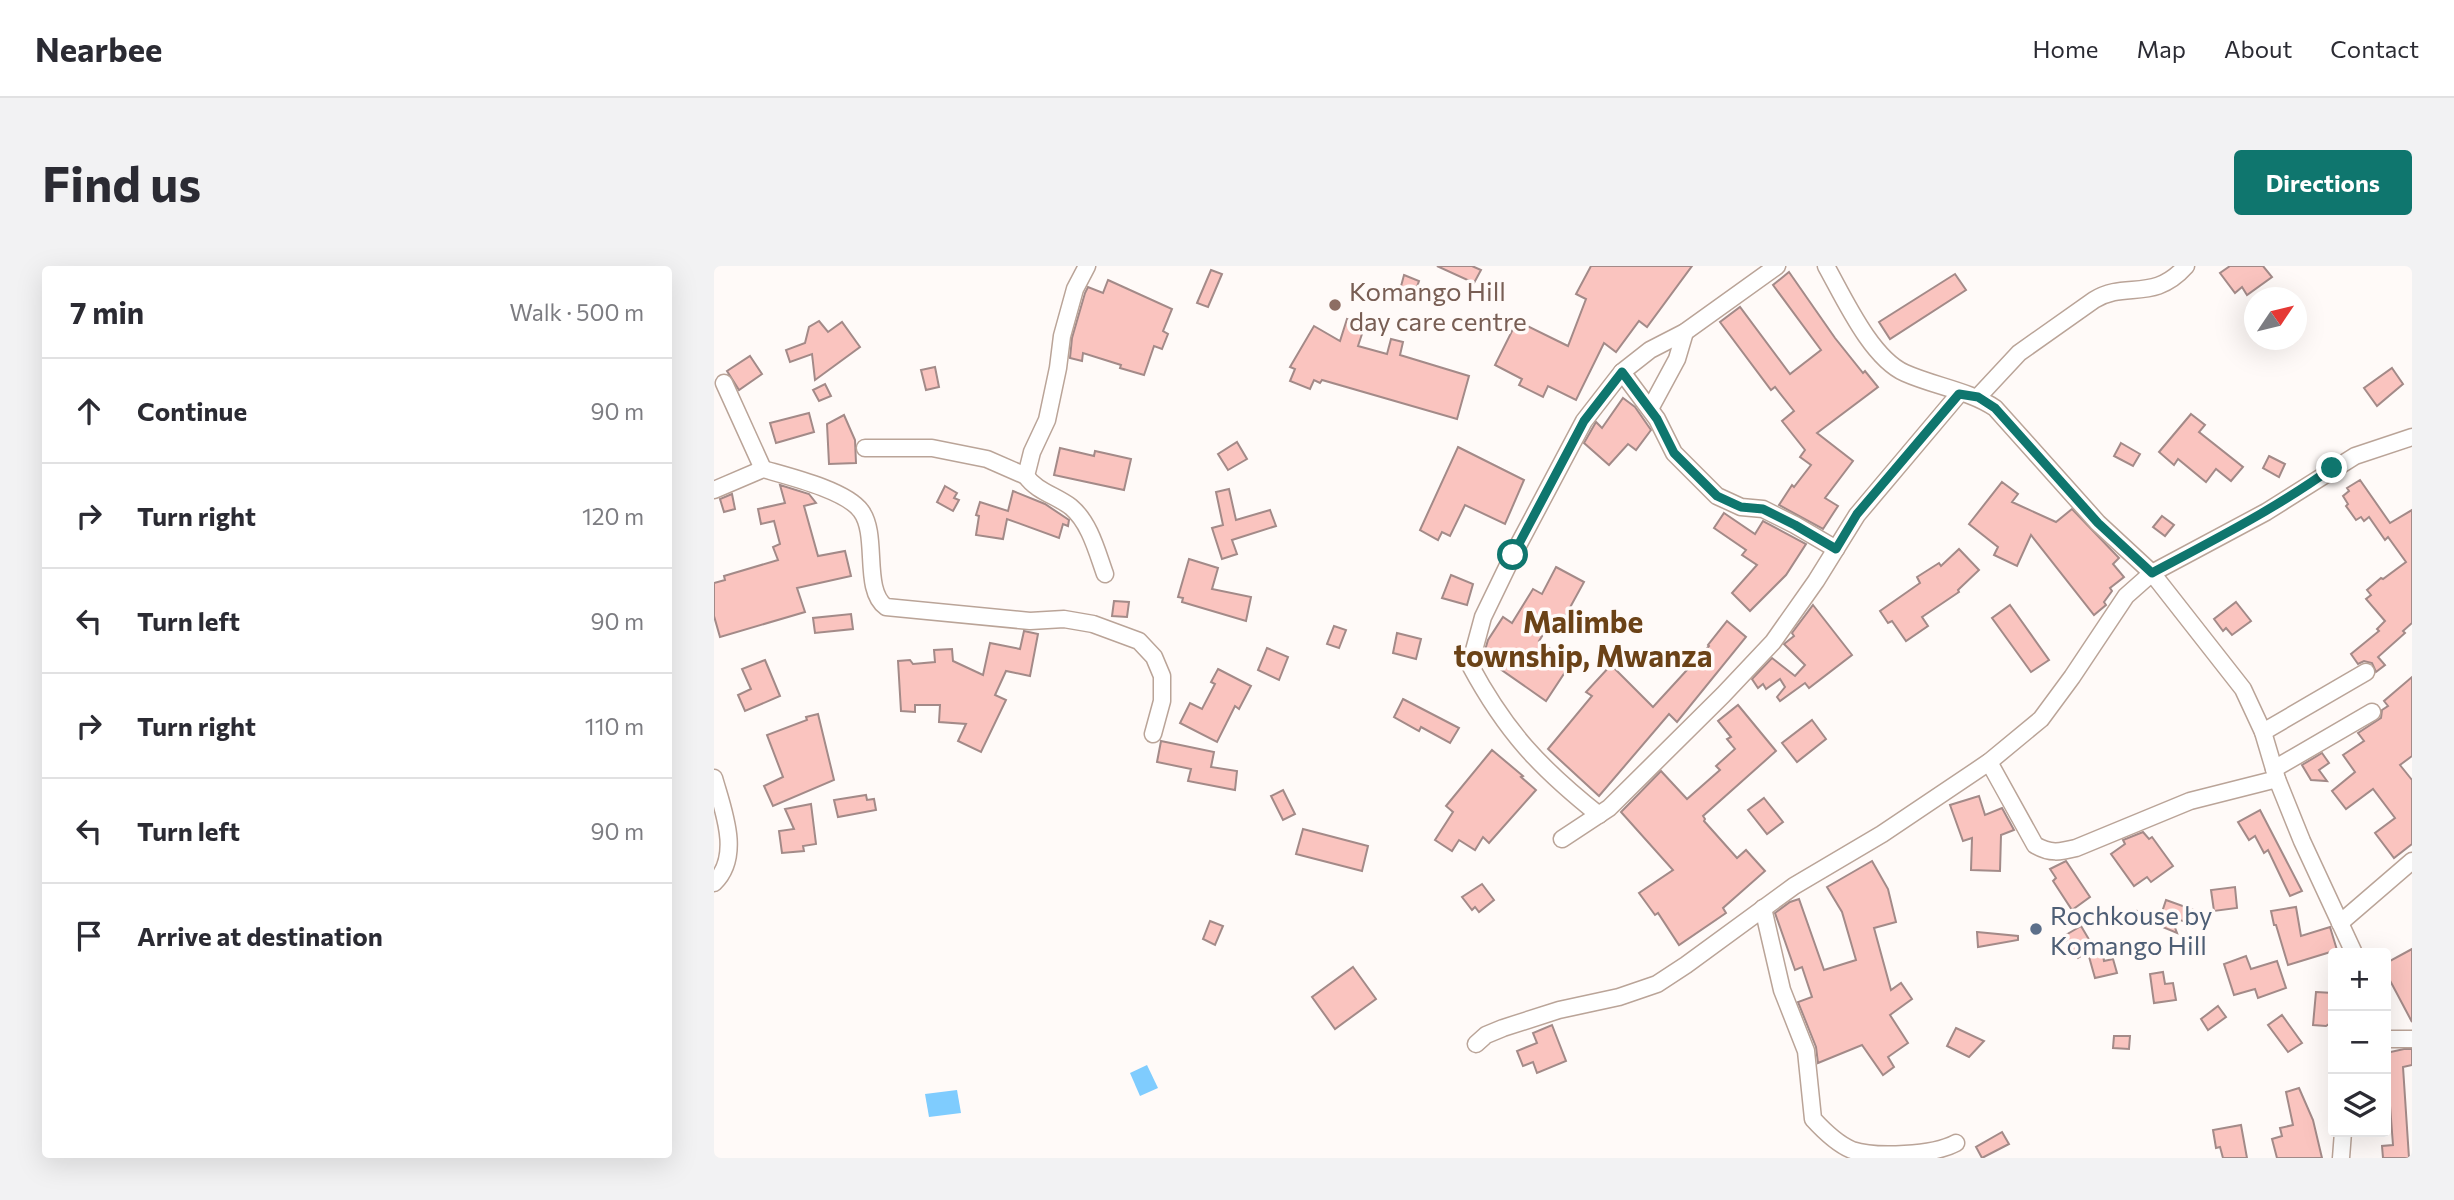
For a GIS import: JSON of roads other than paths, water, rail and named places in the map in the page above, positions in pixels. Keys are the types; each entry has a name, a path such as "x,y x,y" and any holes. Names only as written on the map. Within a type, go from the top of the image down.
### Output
{"street":[{"path":"1026,476 1032,452 1047,419 1062,336 1075,289 1087,266"},
{"path":"1599,815 1557,781 1522,746 1487,697 1470,665 1483,618 1584,421 1622,372 1650,350 1685,331 1777,266"},
{"path":"1826,266 1880,354 1901,372 1959,394 1978,397 1995,408 2098,523 2152,573 2243,689 2263,732 2302,841 2352,948"},
{"path":"1978,397 2019,353 2094,300 2102,295 2161,286 2186,266"},
{"path":"1650,409 1676,359 1685,331"},
{"path":"1622,372 1650,409 1674,453 1717,496 1741,507 1763,509 1836,549"},
{"path":"724,383 763,468"},
{"path":"1562,838 1609,808 1773,642 1816,581 1857,514 1959,394"},
{"path":"1476,1044 1486,1035 1503,1028 1559,1010 1619,998 1657,984 1794,886 1882,834 1989,762 2041,719 2126,596 2152,573 2266,512 2355,456 2412,437"},
{"path":"865,448 932,448 987,459 1026,476 1031,483 1073,508 1091,534 1105,575"},
{"path":"714,491 763,468 806,481 847,499 861,511 867,524 876,596 886,607 1030,621 1064,619 1093,624 1139,641 1154,657 1163,676 1163,701 1153,734"},
{"path":"2263,732 2367,671"},
{"path":"1989,762 2035,845 2057,853 2076,848 2190,801 2276,774 2372,712"},
{"path":"714,778 726,823 729,857 721,876 714,883"},
{"path":"2340,923 2412,861"},
{"path":"1763,908 1782,990 1810,1071 1810,1106 1813,1119 1837,1142 1854,1150 1872,1153 1922,1153 1942,1150 1956,1143"},
{"path":"2391,1038 2412,1039"},
{"path":"2341,1158 2343,1137"}],"water":[{"path":"1147,1065 1158,1088 1140,1096 1130,1073"},
{"path":"957,1090 961,1113 929,1117 925,1094"}],"place":[{"name":"Komango Hill day care centre","path":"1335,305"},
{"name":"Rochkouse by Komango Hill","path":"2036,929"}],"district":[{"name":"Malimbe township, Mwanza","path":"1583,637"}]}
